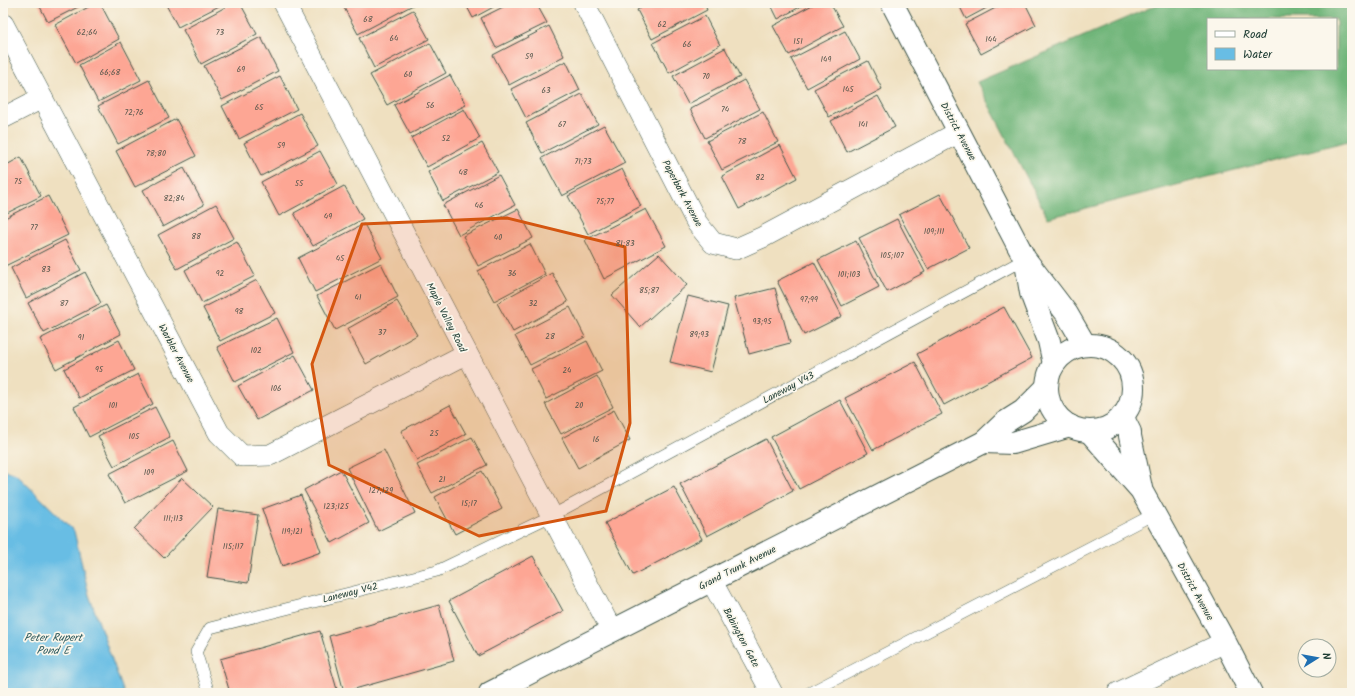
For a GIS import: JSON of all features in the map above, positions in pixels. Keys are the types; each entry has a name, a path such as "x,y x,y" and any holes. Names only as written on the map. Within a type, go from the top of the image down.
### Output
{"street":[{"name":"Maple Valley Road","path":"284,3 612,631"},
{"name":"Paperbark Avenue","path":"584,3 697,223 713,243 736,249 763,237 959,132"},
{"name":"District Avenue","path":"892,3 1025,259 1068,314 1085,345"},
{"name":"Warbler Avenue","path":"3,24 219,433 242,456 270,455 466,354"},
{"path":"3,118 42,98"},
{"name":"District Avenue","path":"1025,259 1032,293 1049,341 1054,364"},
{"path":"1085,345 1096,345 1108,349 1118,355 1126,364 1132,377 1133,391 1130,404 1122,416 1113,424 1101,430 1079,429 1060,419 1053,410 1048,399 1048,375 1054,364 1062,355 1073,348 1085,345"},
{"name":"Grand Trunk Avenue","path":"490,693 984,442 1004,423 1023,410 1047,387"},
{"name":"District Avenue","path":"1122,416 1130,432 1141,490 1251,693"},
{"name":"District Avenue","path":"1079,429 1141,490"},
{"name":"Grand Trunk Avenue","path":"984,442 1013,443 1079,429"},
{"name":"Babington Gate","path":"712,580 772,693"},
{"path":"1118,693 1224,642"}],"lane":[{"name":"Laneway V43","path":"551,516 1025,259"},
{"path":"809,693 1154,514"},
{"name":"Laneway V42","path":"209,693 196,652 210,628 437,571 551,516"}],"highlighted area":[{"path":"507,218 625,247 630,423 606,511 479,536 329,465 312,364 362,224"}],"green space":[{"path":"1161,3 1352,3 1352,140 1048,218 977,82"}],"water":[{"name":"Peter Rupert Pond E","path":"3,469 16,474 74,531 89,595 124,693 3,693"}],"building":[{"path":"38,3 86,3 48,22"},
{"path":"96,3 100,3 119,39 76,63 55,25"},
{"path":"165,3 225,3 178,27"},
{"path":"233,3 240,3 257,34 201,64 183,30"},
{"path":"412,3 413,5 358,34 342,4"},
{"path":"465,3 501,3 473,18"},
{"path":"511,3 536,3 547,23 496,48 481,18"},
{"path":"650,3 704,3 707,10 652,39 637,10"},
{"path":"770,3 807,3 778,19"},
{"path":"816,3 830,3 843,26 789,55 773,26"},
{"path":"958,3 996,3 966,19"},
{"path":"1005,3 1025,3 1036,25 981,54 965,24"},
{"path":"413,10 429,39 374,68 359,38"},
{"path":"705,16 720,45 669,73 653,43"},
{"path":"549,26 564,56 509,85 493,55"},
{"path":"845,31 860,59 807,88 791,59"},
{"path":"261,37 278,71 222,100 204,66"},
{"path":"121,42 141,80 98,102 79,65"},
{"path":"430,43 446,73 387,105 370,75"},
{"path":"725,48 740,77 688,104 673,76"},
{"path":"566,61 580,90 526,118 511,89"},
{"path":"868,61 882,89 829,117 814,89"},
{"path":"450,75 466,105 410,134 394,105"},
{"path":"280,76 297,109 239,139 222,106"},
{"path":"149,80 169,118 118,144 98,106"},
{"path":"744,80 760,109 705,138 690,109"},
{"path":"582,94 598,124 542,153 526,123"},
{"path":"878,96 895,127 847,152 831,121"},
{"path":"464,109 480,138 427,167 411,138"},
{"path":"763,112 778,142 722,170 707,141"},
{"path":"300,113 318,146 261,176 244,143"},
{"path":"176,119 196,156 135,187 116,151"},
{"path":"604,125 625,163 562,196 542,158"},
{"path":"482,143 498,172 443,201 428,172"},
{"path":"780,145 797,178 739,209 722,176"},
{"path":"320,151 338,184 279,216 261,182"},
{"path":"21,157 41,196 3,215 3,167"},
{"path":"184,168 204,205 163,227 143,190"},
{"path":"622,169 641,206 588,234 568,196"},
{"path":"499,175 515,205 459,235 443,205"},
{"path":"344,186 363,219 313,246 294,213"},
{"path":"940,194 969,248 928,269 899,215"},
{"path":"48,196 68,235 5,266 3,261 3,219"},
{"path":"216,204 234,238 177,269 158,235"},
{"path":"518,209 533,238 478,266 463,236"},
{"path":"646,209 666,246 604,279 585,240"},
{"path":"897,219 925,272 887,292 859,238"},
{"path":"364,224 382,258 315,292 298,258"},
{"path":"65,240 81,270 26,298 11,268"},
{"path":"856,241 879,287 842,306 818,260"},
{"path":"237,242 255,276 202,303 185,270"},
{"path":"530,244 545,274 494,301 478,271"},
{"path":"659,254 687,285 640,327 612,295"},
{"path":"814,262 842,316 804,335 777,281"},
{"path":"381,263 398,297 335,330 317,296"},
{"path":"85,272 101,303 44,333 28,303"},
{"path":"552,273 568,302 513,332 497,303"},
{"path":"257,280 275,313 220,341 203,308"},
{"path":"775,288 790,343 749,354 734,298"},
{"path":"688,296 728,306 711,372 670,362"},
{"path":"397,301 417,335 366,364 347,329"},
{"path":"106,305 121,334 56,369 40,339"},
{"path":"570,307 585,337 530,365 515,336"},
{"path":"1004,307 1032,358 944,405 917,354"},
{"path":"277,318 294,352 235,382 217,347"},
{"path":"119,340 134,370 79,398 64,369"},
{"path":"587,341 602,371 546,399 531,369"},
{"path":"295,355 314,390 257,420 238,386"},
{"path":"915,362 942,414 873,450 845,398"},
{"path":"138,374 153,404 89,437 74,407"},
{"path":"597,376 613,407 561,434 545,404"},
{"path":"840,400 868,453 799,489 771,437"},
{"path":"450,405 466,434 417,460 401,431"},
{"path":"155,407 170,437 114,466 98,436"},
{"path":"614,410 630,440 578,468 562,438"},
{"path":"472,437 487,465 432,493 417,465"},
{"path":"766,439 793,491 707,536 680,484"},
{"path":"173,441 188,471 125,503 109,474"},
{"path":"384,450 415,513 378,531 347,468"},
{"path":"341,470 369,523 332,543 304,490"},
{"path":"482,471 502,509 455,534 435,497"},
{"path":"182,478 213,507 164,558 134,529"},
{"path":"674,487 702,539 633,575 605,523"},
{"path":"301,495 321,552 282,566 262,509"},
{"path":"218,509 258,515 248,583 207,577"},
{"path":"533,556 563,611 478,656 449,601"},
{"path":"439,605 454,661 344,692 329,636"},
{"path":"320,631 338,693 230,693 220,659"}]}
